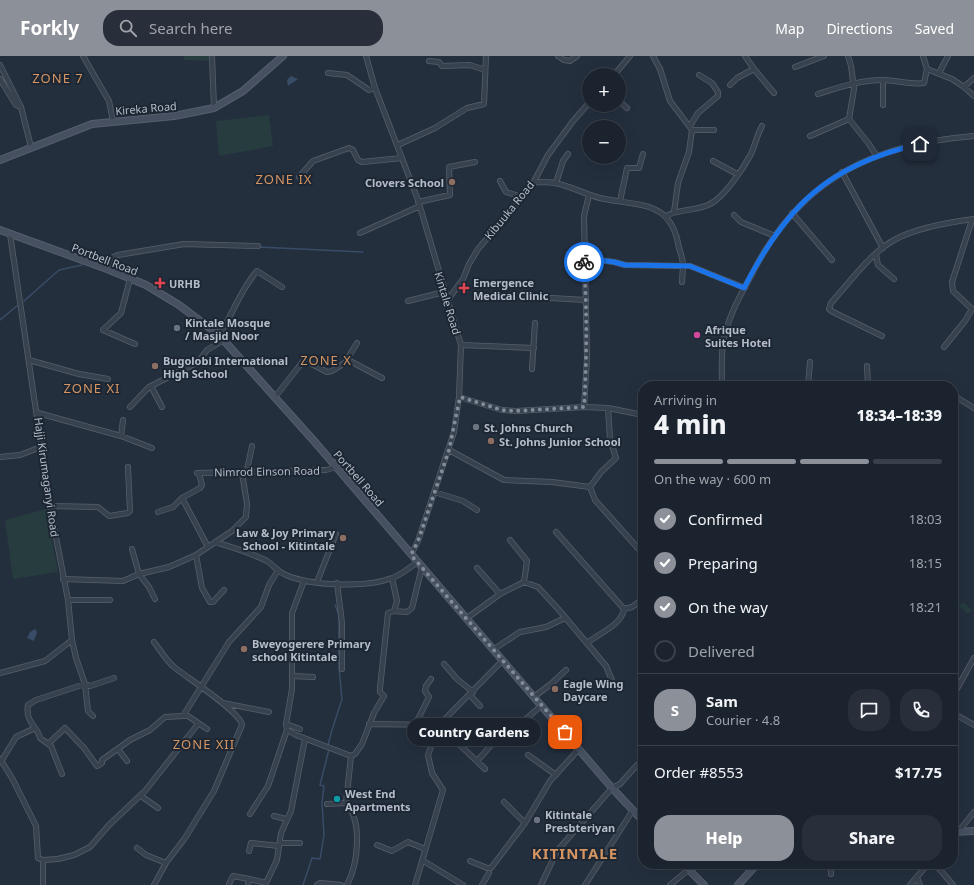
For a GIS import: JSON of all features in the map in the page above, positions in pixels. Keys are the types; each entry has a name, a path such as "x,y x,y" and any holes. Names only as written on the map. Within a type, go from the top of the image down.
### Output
{"main road":[{"name":"Kireka Road","path":"0,160 85,127 113,121 174,116 214,108 243,91 283,56"},
{"name":"Portbell Road","path":"0,230 107,269 146,285 179,305 219,335 275,397 535,696 612,788 638,816"},
{"path":"958,832 974,832"},
{"path":"738,885 752,869"},
{"path":"688,870 704,885"}],"street":[{"path":"83,56 109,101 113,121"},
{"path":"212,56 214,108"},
{"name":"Kintale Road","path":"366,56 375,88 398,145 419,204 461,345 460,397 449,450 418,541 411,555"},
{"path":"398,145 435,128 467,108 484,104 486,56"},
{"path":"558,56 570,61 577,56"},
{"path":"620,68 630,56"},
{"path":"653,56 660,69 670,101 691,128 714,130"},
{"path":"745,56 774,93"},
{"path":"795,67 824,56"},
{"path":"848,56 854,82 849,119 870,144 876,155"},
{"path":"818,94 854,82 883,80 924,83 927,69 923,56"},
{"path":"939,73 948,56"},
{"path":"429,61 439,62 442,66 470,64 485,70"},
{"path":"0,65 21,107 31,147"},
{"path":"730,85 737,78 754,69"},
{"path":"927,69 939,73 964,86 974,96"},
{"path":"328,73 347,75 369,90 375,88"},
{"path":"674,212 676,191 689,152 691,128 702,109 718,96 718,92 712,83 699,74"},
{"path":"964,86 974,78"},
{"path":"8,80 1,81 16,105 21,107"},
{"path":"883,80 883,105"},
{"name":"Kibuuka Road","path":"447,301 463,279 469,264 478,249 534,182 548,155 582,111"},
{"path":"810,136 849,119"},
{"path":"666,216 674,212 709,205 730,185 751,154 757,134 762,126"},
{"path":"722,381 723,344 730,319 758,262 792,213 820,188 842,172 876,155 890,150 941,139 974,136"},
{"path":"299,177 313,161 349,148 353,150 358,160 362,162 402,158"},
{"path":"556,183 563,161 568,154"},
{"path":"620,202 627,168 639,168 643,154"},
{"path":"713,161 737,174"},
{"path":"360,233 419,204 450,195 449,167 475,162"},
{"path":"842,172 883,248"},
{"path":"500,181 506,192 522,197"},
{"path":"534,182 556,183 589,195 651,208 666,216 674,227 678,237 683,266 682,282"},
{"path":"584,407 586,300 583,258 584,216 589,195"},
{"path":"792,213 832,260"},
{"path":"734,215 741,222 775,236"},
{"path":"882,336 833,312 829,306 883,248 897,238 907,234 973,220"},
{"path":"944,347 965,321 972,309 953,291 952,282 973,220"},
{"name":"Hajji Kirumaganyi Road","path":"10,234 38,413 41,447 50,506 68,600 72,640 76,658 85,684 88,711 93,716"},
{"path":"107,269 111,258 118,255 184,244 258,246"},
{"path":"876,255 878,265 894,279"},
{"path":"583,258 625,265 690,266 744,288"},
{"path":"219,335 233,312 247,282 257,271 282,287"},
{"path":"130,279 121,313 103,330 135,344"},
{"path":"408,301 444,292"},
{"path":"515,296 586,300"},
{"path":"532,369 535,323"},
{"path":"130,407 151,386 198,362 207,350 224,340"},
{"path":"275,397 304,360 327,372 331,372 346,361 357,343"},
{"path":"461,345 534,348"},
{"path":"29,360 79,374 108,380"},
{"path":"346,361 350,360 382,378"},
{"path":"808,381 810,362"},
{"path":"867,366 868,381"},
{"path":"151,386 162,407"},
{"path":"460,397 502,410 516,411 584,407 608,408 638,414"},
{"path":"958,398 974,408"},
{"path":"590,487 601,472 616,458 610,438 608,408"},
{"path":"38,413 121,436 152,448"},
{"path":"121,436 123,420"},
{"path":"63,579 123,580 138,574 169,567 196,555 208,547 245,520 247,504 242,473 247,470 252,446"},
{"path":"0,457 20,455 41,447"},
{"path":"449,450 504,480 552,482 590,487"},
{"path":"50,506 98,507 109,516 128,513 130,511 128,467"},
{"name":"Nimrod Einson Road","path":"182,498 200,488 202,485 198,473 326,470 336,467"},
{"path":"590,487 595,500 638,548"},
{"path":"434,492 463,501 477,510"},
{"path":"158,512 173,507 182,498 208,547"},
{"path":"556,532 624,609"},
{"path":"317,582 336,534"},
{"path":"510,540 527,560 524,582"},
{"path":"215,542 265,560 274,566 277,572 304,580 317,582 366,583 392,578 420,564"},
{"path":"132,549 138,574 149,588 155,599"},
{"path":"196,555 202,588 210,602 213,602 224,590"},
{"path":"351,756 355,754 362,744 369,724 384,696 380,692 381,670 384,664 388,613 394,611 407,612 412,608 420,564"},
{"path":"477,568 500,594"},
{"path":"183,716 229,642 261,607 269,585 277,572"},
{"path":"392,578 397,601 394,611"},
{"path":"250,814 268,786 287,730 286,724 293,676 292,613 304,580"},
{"path":"467,618 500,594 524,582 538,587 609,670 614,683"},
{"path":"336,583 342,623 342,670"},
{"path":"68,600 110,600"},
{"path":"624,609 632,607 638,603"},
{"path":"587,643 617,622 624,609"},
{"path":"494,649 520,632 546,627 565,618"},
{"path":"0,673 45,661 72,640"},
{"path":"154,642 172,665 202,686 241,720 242,727 214,791 185,838 166,863 154,885"},
{"path":"958,688 972,665 974,658"},
{"path":"415,885 442,790 432,773 428,755 438,725 472,693 503,660"},
{"path":"444,664 472,693 480,706"},
{"path":"535,696 566,670"},
{"path":"293,676 313,677"},
{"path":"62,774 51,746 40,738 35,728 31,725 27,714 28,705 36,700 85,684 90,686 114,678"},
{"path":"419,726 417,721 429,697 425,691 426,686 431,679"},
{"path":"223,703 269,712"},
{"path":"477,762 495,741 511,732 542,705"},
{"path":"48,743 63,728 65,728 84,748 98,766 102,763 102,760 150,730 165,717 188,716 206,729"},
{"path":"958,716 974,725"},
{"path":"42,860 68,856 86,849 109,825 141,796 198,724"},
{"path":"286,724 300,729"},
{"path":"369,724 419,726 438,725 485,769"},
{"path":"35,728 16,737 1,760 36,826 38,858 42,860 43,885"},
{"path":"287,730 305,739 351,756"},
{"path":"229,884 233,876 266,883 277,860 279,844 293,801 305,739"},
{"path":"118,749 127,761"},
{"path":"470,861 487,868 492,868 525,823 541,796 556,775 579,749"},
{"path":"346,803 351,756"},
{"path":"528,756 556,775"},
{"path":"542,885 557,851 612,788 620,784 637,765"},
{"path":"141,796 158,808"},
{"path":"504,802 525,823"},
{"path":"327,804 346,803 351,808 358,835 354,864 347,885"},
{"path":"351,808 368,808"},
{"path":"585,885 633,810"},
{"path":"958,830 974,812"},
{"path":"274,816 286,820"},
{"path":"249,852 251,843 279,844 300,842"},
{"path":"377,845 392,851 408,842 425,849"},
{"path":"137,848 146,855 166,863"},
{"path":"422,860 463,885"},
{"path":"830,869 831,874"},
{"path":"910,885 924,869"},
{"path":"939,869 953,885"},
{"path":"670,885 688,870"},
{"path":"482,885 489,873"},
{"path":"917,878 920,885"},
{"path":"248,885 249,879"},
{"path":"317,885 320,883 341,885"}],"green space":[{"path":"184,56 209,56 209,61 184,60"},
{"path":"269,115 273,146 219,156 216,121"},
{"path":"46,509 58,572 13,579 5,520"},
{"path":"963,602 972,610 968,614 959,606"}],"water":[{"path":"291,76 298,79 288,86 287,80"},
{"path":"35,629 37,632 34,641 27,638 30,632"}],"waterway":[{"path":"258,247 363,252"},
{"path":"91,259 109,258"},
{"path":"24,301 59,270 82,265"},
{"path":"0,320 18,305"},
{"path":"328,745 342,699 339,668 339,615 335,605"},
{"path":"303,885 312,858 320,859 324,835 322,803 324,786 320,785 329,749"},
{"path":"430,827 435,812"},
{"path":"419,864 425,844"}],"way so far":[{"path":"565,732 411,555 418,541 449,450 454,432 460,397 502,410 538,411 584,407 586,377 586,300 584,262"}],"place":[{"name":"Clovers School","path":"452,182"},
{"name":"URHB","path":"160,283"},
{"name":"Emergence Medical Clinic","path":"464,288"},
{"name":"Kintale Mosque / Masjid Noor","path":"177,328"},
{"name":"Afrique Suites Hotel","path":"697,335"},
{"name":"Bugolobi International High School","path":"155,366"},
{"name":"St. Johns Church","path":"476,427"},
{"name":"St. Johns Junior School","path":"491,441"},
{"name":"Law & Joy Primary School - Kitintale","path":"343,538"},
{"name":"Bweyogerere Primary school Kitintale","path":"244,649"},
{"name":"Eagle Wing Daycare","path":"555,689"},
{"name":"Country Gardens","path":"565,732"},
{"name":"West End Apartments","path":"337,799"},
{"name":"Kitintale Presbteriyan","path":"537,820"}],"district":[{"name":"ZONE 7","path":"58,78"},
{"name":"ZONE IX","path":"284,179"},
{"name":"ZONE X","path":"326,360"},
{"name":"ZONE XI","path":"92,388"},
{"name":"ZONE XII","path":"204,744"},
{"name":"KITINTALE","path":"575,853"}],"route":[{"path":"584,262 583,258 634,266 690,266 713,274 744,288 758,262 781,227 792,213 820,188 842,172 876,155 890,150 920,144"}]}
